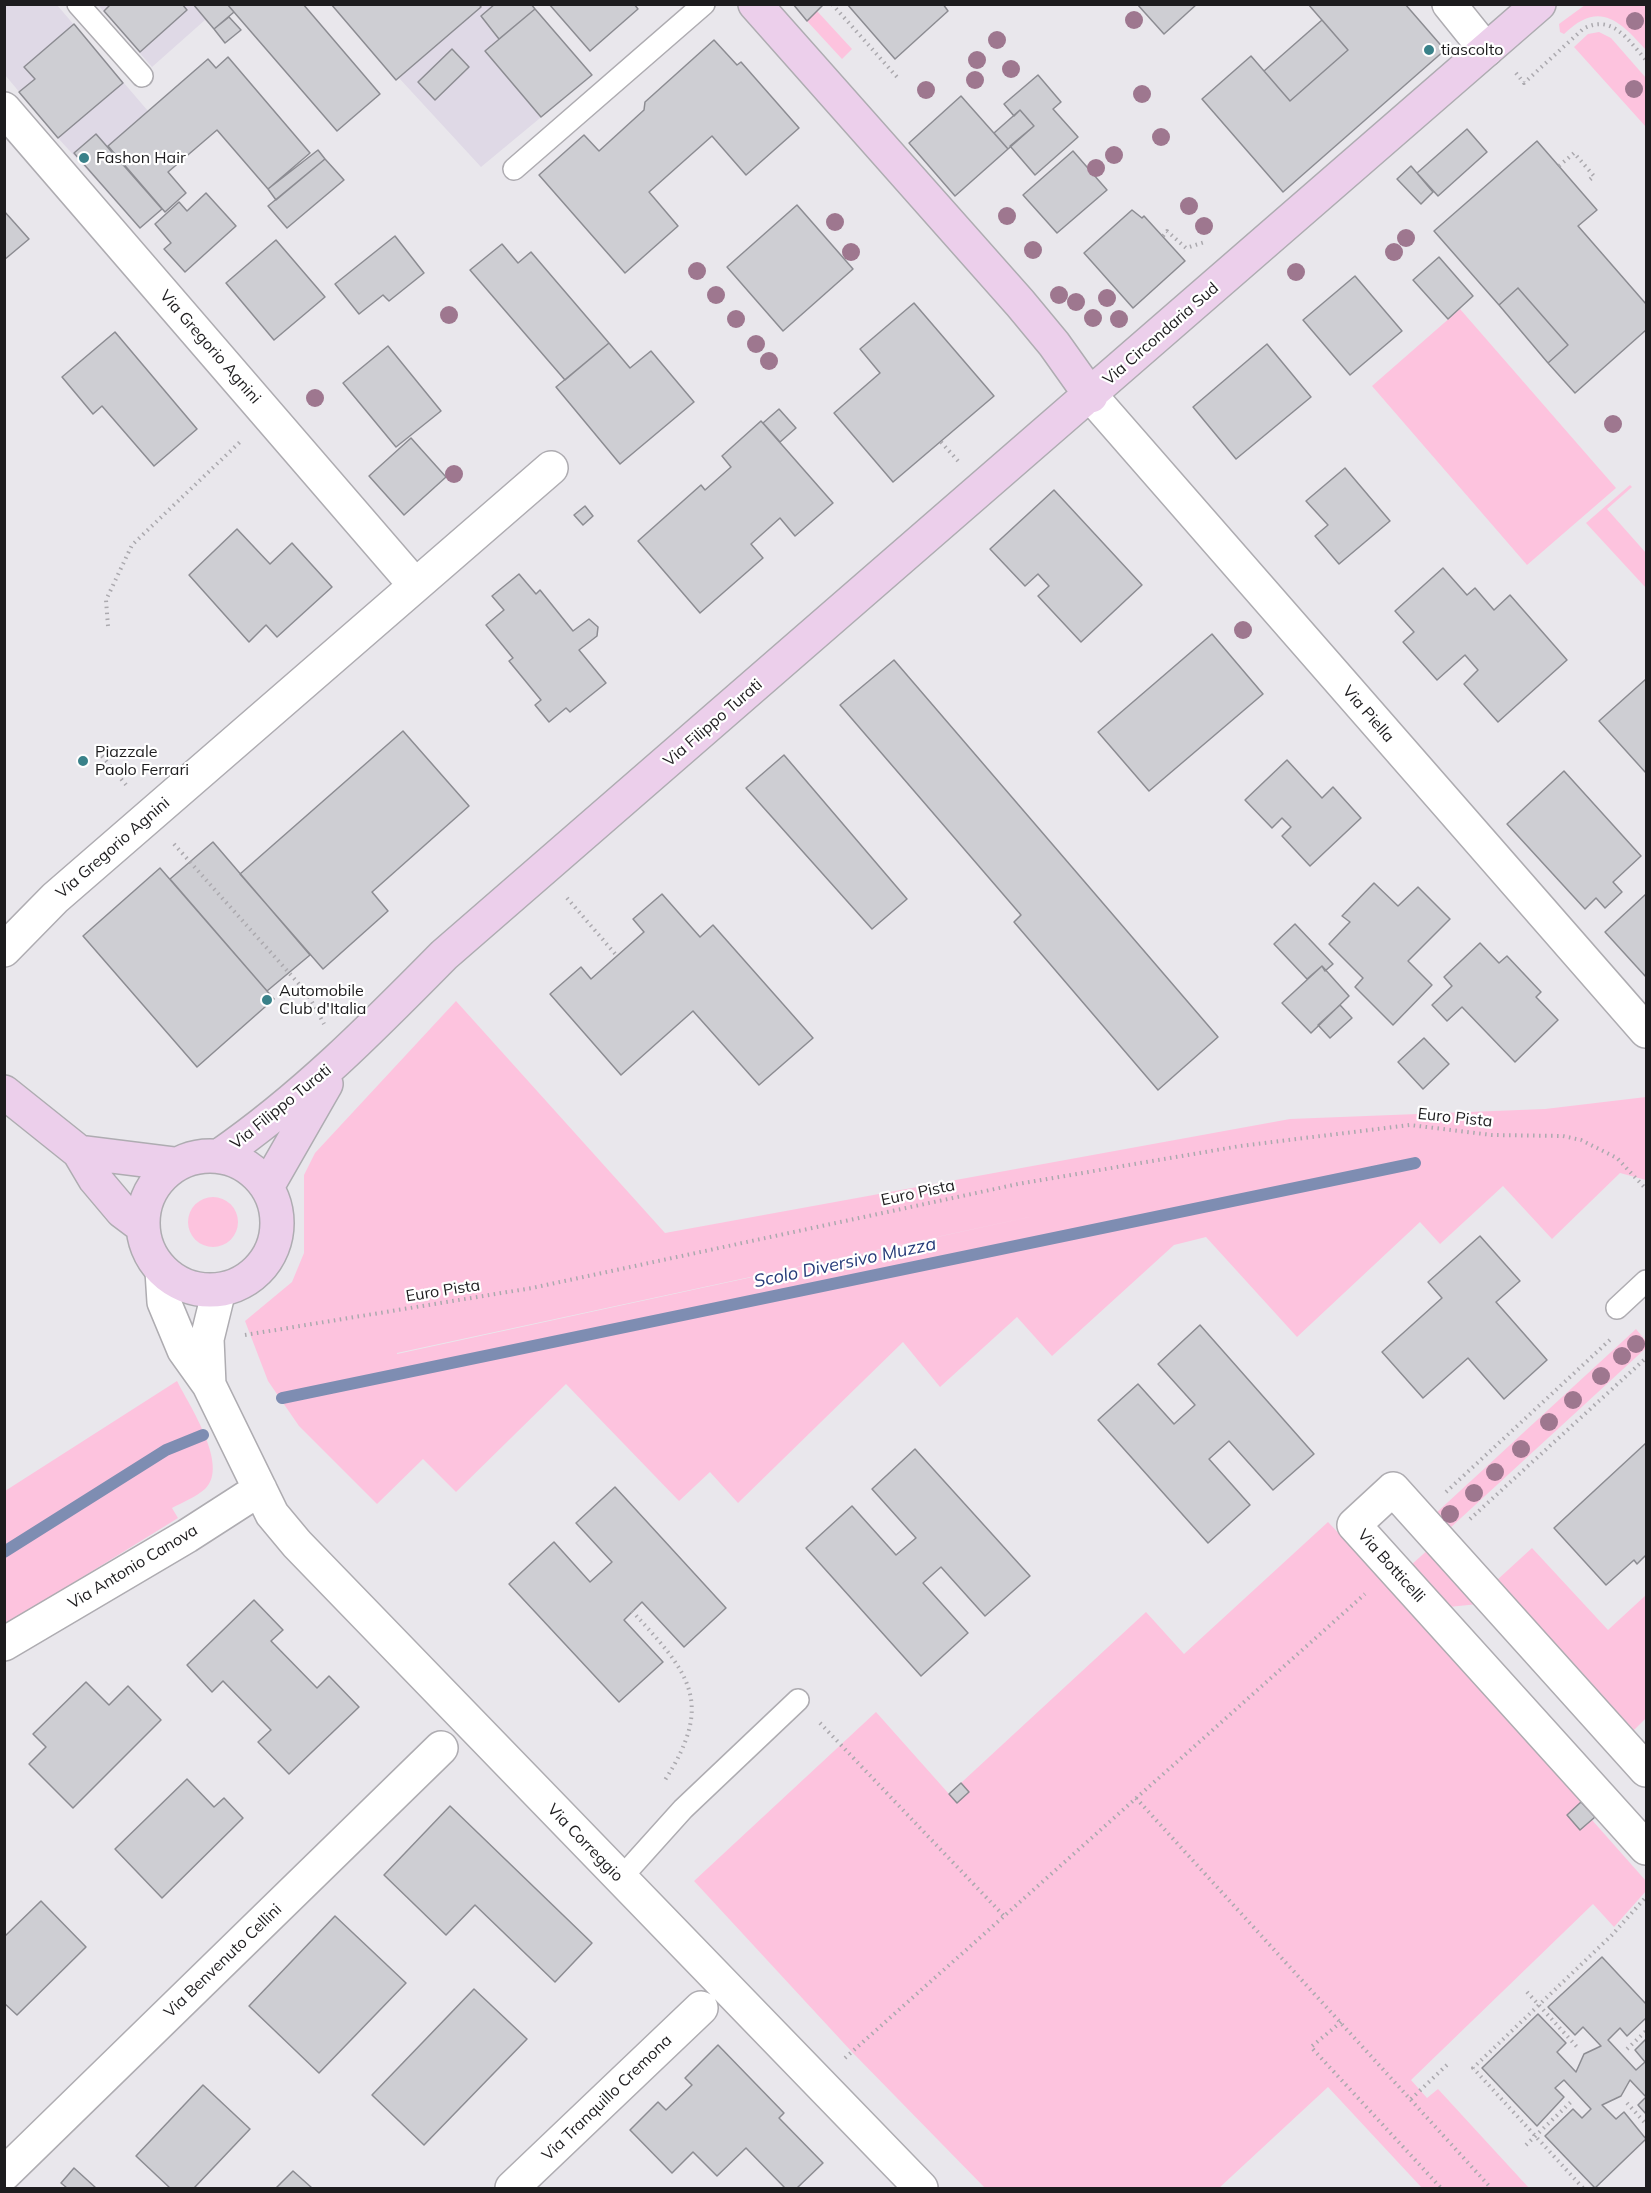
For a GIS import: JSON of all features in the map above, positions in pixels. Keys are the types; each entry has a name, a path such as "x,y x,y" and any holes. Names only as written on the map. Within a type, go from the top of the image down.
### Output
{"main road":[{"name":"Via Circondaria Sud","path":"755,4 1020,303 1054,344 1091,396 1251,256 1498,59 1539,4"},
{"name":"Via Filippo Turati","path":"219,1156 274,1116 342,1058 444,955 1091,396"},
{"name":"Via Filippo Turati","path":"267,1187 342,1058"},
{"path":"4,1092 79,1152 95,1179 122,1211 142,1226"},
{"path":"79,1152 175,1164"},
{"path":"196,1156 219,1156 238,1161 255,1172 267,1187 276,1208 277,1230 271,1252 258,1270 240,1283 219,1290 198,1290 179,1283 162,1271 153,1256 142,1226 144,1208 150,1191 161,1176 175,1164 196,1156"}],"street":[{"path":"1449,4 1498,59"},
{"name":"Via Gregorio Agnini","path":"4,110 415,585"},
{"name":"Via Piella","path":"1091,396 1647,1031"},
{"name":"Via Gregorio Agnini","path":"4,950 55,898 551,468"},
{"path":"162,1271 165,1302 180,1340 210,1385"},
{"path":"210,1385 207,1339 219,1290"},
{"name":"Via Correggio","path":"210,1385 272,1514 297,1544 921,2188"},
{"name":"Via Botticelli","path":"1647,1770 1393,1489 1354,1525 1647,1848"},
{"name":"Via Antonio Canova","path":"4,1644 260,1490"},
{"name":"Via Benvenuto Cellini","path":"4,2174 441,1748"},
{"name":"Via Tranquillo Cremona","path":"512,2188 701,2008"}],"lane":[{"path":"78,4 142,76"},
{"path":"514,169 704,4"},
{"path":"1617,1308 1647,1281"},
{"path":"620,1879 683,1809 798,1700"}],"path":[{"path":"832,4 897,77"},
{"path":"1498,59 1524,83 1583,29 1593,23 1609,24 1618,29 1647,60"},
{"path":"1559,166 1574,153 1594,176 1587,182"},
{"path":"1162,236 1167,231 1186,248 1197,246 1212,236"},
{"path":"108,626 106,600 132,545 268,415"},
{"path":"941,442 962,466"},
{"path":"102,756 130,789"},
{"path":"181,854 307,993 323,1022"},
{"path":"543,870 617,956"},
{"name":"Euro Pista","path":"207,1339 257,1334 532,1288 1018,1184 1240,1146 1410,1125 1492,1135 1563,1136 1581,1140 1617,1158 1647,1189"},
{"path":"1419,1517 1620,1330"},
{"path":"1442,1545 1647,1358"},
{"path":"817,2083 1373,1586"},
{"path":"632,1611 675,1659 690,1688 689,1730 680,1757 661,1786"},
{"path":"798,1700 1004,1916"},
{"path":"1136,1798 1491,2188"},
{"path":"1583,2188 1473,2068 1612,1935 1647,1897"},
{"path":"1527,1992 1578,2048"},
{"path":"1341,2022 1311,2048 1441,2188"},
{"path":"1627,2049 1647,2031"},
{"path":"1411,2099 1450,2062"},
{"path":"1526,2145 1572,2100"},
{"path":"1627,2103 1647,2124"}],"shaded area":[{"path":"4,5 57,5 148,111 108,146 162,209 140,228 58,138 5,75"},
{"path":"98,5 243,5 214,29 205,20 152,67"},
{"path":"331,5 531,5 592,75 481,167 399,78 396,80"},
{"path":"1585,5 1646,5 1646,50 1627,30 1608,18 1598,16 1588,18 1564,34 1560,32 1559,24"},
{"path":"817,11 852,49 842,59 807,21"},
{"path":"1599,32 1611,38 1646,78 1646,127 1574,47 1588,34"},
{"path":"1460,309 1616,488 1527,565 1372,386"},
{"path":"1630,485 1632,487 1607,509 1646,553 1646,588 1586,523"},
{"path":"456,1001 665,1233 1290,1119 1545,1109 1646,1097 1646,1180 1620,1173 1552,1239 1503,1186 1440,1244 1420,1222 1297,1337 1206,1237 1174,1245 1052,1356 1017,1317 940,1387 903,1342 738,1503 710,1472 679,1501 566,1384 456,1492 423,1459 377,1504 299,1426 268,1381 245,1321 292,1282 304,1253 304,1175 315,1153","holes":["1048,1213 397,1354 397,1353"]},
{"path":"213,1197 231,1204 238,1222 231,1240 213,1247 195,1240 188,1222 195,1204"},
{"path":"1636,1329 1646,1341 1646,1348 1449,1529 1435,1514"},
{"path":"177,1381 198,1420 210,1451 213,1466 211,1479 205,1489 172,1508 178,1518 5,1625 5,1491"},
{"path":"1328,1522 1382,1579 1581,1802 1567,1815 1580,1829 1592,1820 1646,1881 1646,1891 1614,1927 1593,1904 1411,2080 1427,2098 1438,2089 1529,2188 1422,2188 1328,2087 1219,2188 985,2188 852,2052 694,1881 876,1712 949,1794 1146,1612 1184,1654"},
{"path":"1430,1548 1478,1604 1449,1607 1411,1565"},
{"path":"1532,1548 1608,1630 1646,1595 1646,1718 1634,1730 1496,1581"}],"building":[{"path":"111,4 182,4 187,10 140,52 104,11"},
{"path":"193,4 227,4 234,12 214,29"},
{"path":"227,4 303,4 380,94 337,131"},
{"path":"331,4 479,4 481,7 396,80"},
{"path":"495,4 531,4 535,9 499,39 481,16"},
{"path":"549,4 634,4 638,9 590,51"},
{"path":"793,4 824,4 807,21"},
{"path":"847,4 943,4 948,11 895,59"},
{"path":"1137,4 1197,4 1164,34"},
{"path":"1308,4 1405,4 1445,50 1283,192 1202,99 1251,56 1290,101 1348,50"},
{"path":"535,9 592,75 541,117 485,51"},
{"path":"229,17 241,30 225,43 214,29"},
{"path":"1322,20 1348,50 1290,101 1264,71"},
{"path":"74,24 123,83 58,138 19,92 35,79 24,67"},
{"path":"714,40 737,65 741,62 799,128 746,175 712,136 649,192 678,226 625,273 539,175 584,135 599,151 644,110 645,102"},
{"path":"452,49 469,67 435,100 418,82"},
{"path":"228,57 310,153 268,189 217,130 168,172 186,193 165,212 108,146 208,59 216,68"},
{"path":"1038,75 1061,102 1053,109 1078,137 1035,175 1010,146 1034,126 1020,110 1014,116 1004,104"},
{"path":"961,96 1008,149 955,196 909,143"},
{"path":"1020,110 1034,126 1008,149 994,133"},
{"path":"1467,129 1487,152 1438,196 1417,173"},
{"path":"96,134 162,209 140,228 74,153"},
{"path":"1537,141 1597,210 1578,226 1646,304 1646,330 1575,393 1548,363 1568,345 1518,288 1499,305 1434,231"},
{"path":"318,150 325,159 276,200 268,189"},
{"path":"1073,151 1107,190 1057,233 1023,195"},
{"path":"325,159 344,180 287,228 268,206"},
{"path":"1411,166 1433,192 1421,204 1397,179"},
{"path":"206,193 236,226 185,272 164,249 171,243 155,224 179,202 187,211"},
{"path":"797,205 853,269 783,331 727,267"},
{"path":"1132,210 1142,218 1144,216 1185,261 1133,308 1084,253"},
{"path":"4,211 29,239 4,260"},
{"path":"395,236 424,273 389,301 383,295 359,314 335,284"},
{"path":"276,240 325,297 274,340 226,283"},
{"path":"502,244 518,263 531,252 609,343 565,380 470,270"},
{"path":"1439,257 1473,296 1448,319 1413,280"},
{"path":"1355,276 1402,331 1350,375 1303,320"},
{"path":"1518,288 1568,345 1548,363 1499,305"},
{"path":"914,303 994,396 893,482 834,413 880,373 860,349"},
{"path":"115,332 197,429 154,466 102,406 93,414 62,377"},
{"path":"609,343 630,368 651,351 694,402 620,464 556,387"},
{"path":"1267,344 1311,397 1236,459 1193,407"},
{"path":"388,346 441,411 396,447 343,383"},
{"path":"779,409 796,428 780,442 763,423"},
{"path":"761,421 833,503 795,536 780,518 751,544 763,558 700,613 638,541 701,485 705,490 731,467 722,456"},
{"path":"411,438 446,477 404,515 369,476"},
{"path":"1345,468 1390,521 1339,564 1315,536 1328,525 1306,501"},
{"path":"1054,490 1142,585 1081,642 1038,596 1049,586 1038,574 1025,586 990,549"},
{"path":"585,506 593,516 583,525 574,515"},
{"path":"237,529 270,564 292,543 332,587 277,637 266,625 249,642 189,575"},
{"path":"1443,568 1467,595 1475,588 1494,610 1510,595 1567,660 1498,722 1464,684 1478,670 1465,655 1437,680 1403,642 1414,632 1395,611"},
{"path":"519,574 536,594 540,590 573,631 589,619 598,627 597,636 579,650 606,683 570,712 566,708 549,722 535,705 541,700 509,661 513,658 486,625 504,610 492,596"},
{"path":"1212,634 1263,694 1149,791 1098,732"},
{"path":"894,660 1218,1037 1158,1090 1014,922 1021,915 840,705"},
{"path":"1646,679 1646,773 1599,721"},
{"path":"403,731 469,806 372,892 388,911 323,969 240,874"},
{"path":"784,755 907,899 872,929 746,788"},
{"path":"1287,760 1322,798 1333,787 1361,818 1310,866 1282,836 1291,827 1282,818 1272,828 1245,800"},
{"path":"1564,771 1641,856 1613,882 1622,892 1605,908 1596,898 1585,909 1507,824"},
{"path":"213,842 310,955 267,991 170,879"},
{"path":"160,868 274,999 197,1067 83,936"},
{"path":"1374,883 1398,906 1418,887 1450,919 1408,961 1432,985 1393,1025 1355,987 1363,978 1329,944 1350,922 1342,916"},
{"path":"662,894 700,937 713,925 813,1038 759,1085 693,1011 621,1075 550,994 581,967 591,979 644,932 633,919"},
{"path":"1646,894 1646,977 1605,932"},
{"path":"1295,924 1333,964 1325,971 1322,966 1307,979 1274,944"},
{"path":"1480,943 1499,963 1507,956 1541,992 1536,997 1558,1020 1515,1062 1462,1007 1447,1021 1432,1005 1452,986 1444,977"},
{"path":"1322,966 1349,996 1311,1033 1282,1003"},
{"path":"1340,1005 1352,1018 1330,1038 1318,1025"},
{"path":"1424,1038 1449,1064 1423,1089 1398,1062"},
{"path":"1480,1236 1520,1281 1496,1302 1547,1360 1504,1399 1468,1358 1423,1398 1382,1352 1442,1298 1428,1282"},
{"path":"1200,1325 1314,1454 1273,1490 1229,1441 1209,1459 1250,1505 1208,1543 1098,1420 1138,1384 1174,1424 1195,1405 1158,1364"},
{"path":"1646,1443 1646,1555 1637,1564 1634,1560 1606,1585 1554,1528"},
{"path":"915,1449 1030,1576 985,1616 941,1567 923,1583 968,1633 921,1676 806,1548 852,1506 896,1555 916,1538 872,1489"},
{"path":"615,1487 726,1608 684,1647 642,1602 624,1620 663,1662 619,1702 509,1584 554,1542 590,1582 612,1562 576,1523"},
{"path":"254,1600 283,1630 271,1641 317,1688 329,1676 359,1707 289,1774 258,1742 271,1730 223,1681 212,1692 187,1665"},
{"path":"86,1682 109,1705 128,1686 161,1720 73,1808 29,1764 46,1747 33,1734"},
{"path":"187,1779 214,1807 224,1798 243,1818 162,1898 115,1849"},
{"path":"961,1783 969,1792 957,1803 949,1794"},
{"path":"1581,1802 1595,1817 1580,1830 1567,1815"},
{"path":"450,1806 592,1943 555,1982 475,1905 446,1935 384,1875"},
{"path":"41,1901 86,1947 17,2015 4,2003 4,1937"},
{"path":"335,1916 406,1983 319,2073 249,2006"},
{"path":"1602,1957 1646,2004 1646,2018 1627,2036 1620,2028 1608,2040 1636,2070 1645,2062 1635,2050 1646,2039 1646,2097 1630,2080 1621,2096 1602,2105 1616,2119 1624,2112 1646,2139 1595,2188 1545,2136 1573,2109 1582,2118 1591,2109 1564,2080 1555,2088 1564,2097 1537,2126 1482,2068 1538,2014 1566,2043 1557,2052 1576,2072 1584,2054 1601,2046 1583,2027 1575,2035 1548,2007"},
{"path":"474,1989 527,2039 424,2145 372,2095"},
{"path":"718,2045 784,2113 779,2118 823,2163 797,2188 785,2188 746,2148 717,2176 693,2152 672,2173 630,2130 658,2102 666,2110 692,2085 685,2078"},
{"path":"203,2085 250,2129 194,2188 170,2188 136,2156"},
{"path":"1646,2097 1646,2114 1638,2105"},
{"path":"74,2168 96,2188 67,2188 61,2183"},
{"path":"293,2171 312,2188 276,2188"}],"waterway":[{"name":"Scolo Diversivo Muzza","path":"282,1398 1415,1163"},
{"name":"Scolo Diversivo Muzza","path":"4,1552 166,1450 203,1435"}],"place":[{"name":"tiascolto","path":"1429,50"},
{"name":"Fashon Hair","path":"84,158"},
{"name":"Piazzale Paolo Ferrari","path":"83,761"},
{"name":"Automobile Club d'Italia","path":"267,1000"}]}
